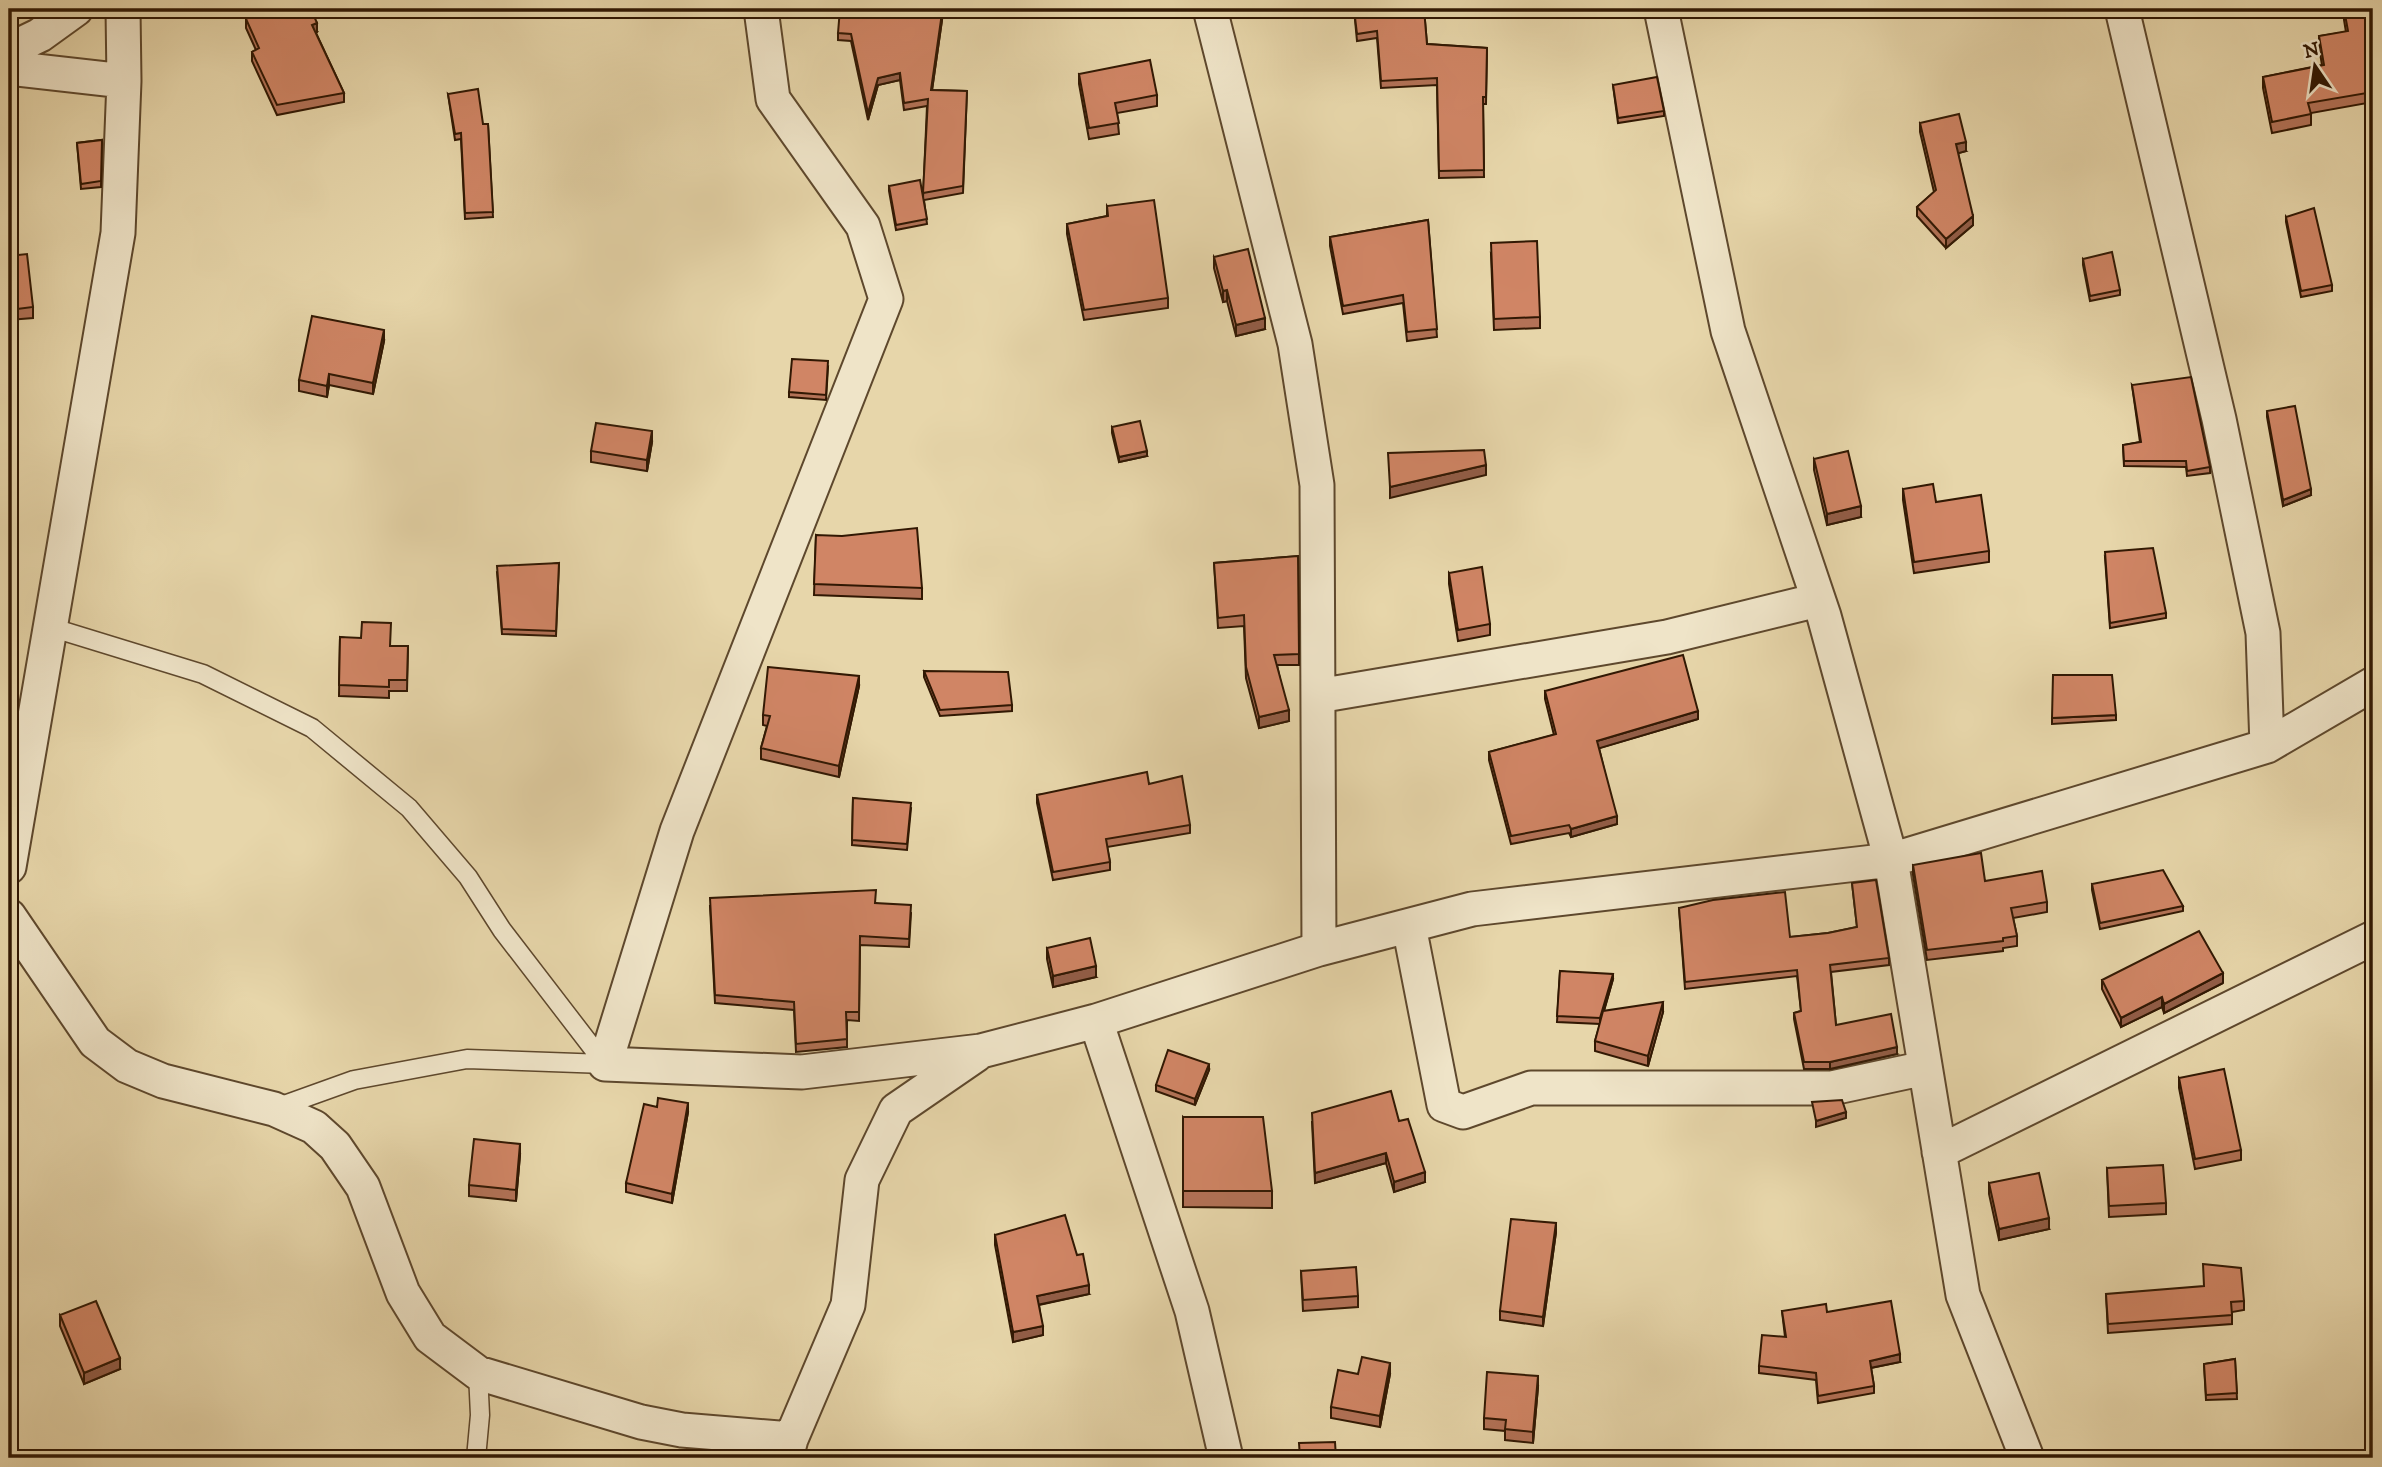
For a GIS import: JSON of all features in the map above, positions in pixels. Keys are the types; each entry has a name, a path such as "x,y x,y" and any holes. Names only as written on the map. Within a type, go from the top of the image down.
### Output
{"street":[{"path":"9,50 40,35 76,9"},
{"path":"9,867 118,233 124,81 123,9"},
{"path":"761,9 773,99 863,226 886,299 677,831 605,1064 802,1072 981,1051 1096,1021 1319,949 1472,909 1891,860 2267,746 2373,684"},
{"path":"1210,9 1294,344 1317,485 1319,949"},
{"path":"1661,9 1728,331 1818,600 1891,860 1963,1295 2027,1458"},
{"path":"2122,9 2220,419 2260,620 2267,746"},
{"path":"9,68 124,81"},
{"path":"9,93 55,73"},
{"path":"1318,696 1667,638 1818,600"},
{"path":"9,916 94,1042 127,1066 163,1081 274,1109 314,1127 335,1146 363,1187 403,1293 430,1337 478,1373 641,1422 788,1449 848,1305 862,1180 896,1110 981,1051"},
{"path":"1409,926 1444,1104 1462,1112 1531,1088 1832,1088 1925,1068"},
{"path":"1939,1152 2373,938"},
{"path":"1096,1021 1192,1311 1226,1458"}],"lane":[{"path":"50,627 204,674 312,728 417,818 468,877 502,930 605,1064"},
{"path":"274,1109 354,1080 467,1059 605,1064"},
{"path":"476,1458 480,1415 478,1373"}],"building":[{"path":"266,9 311,9 317,23 312,25 344,93 277,105 252,52 259,48 246,19"},
{"path":"840,9 914,9 942,13 931,90 967,91 963,186 923,193 928,99 904,103 900,73 878,78 868,113 851,34 838,33"},
{"path":"1354,9 1424,9 1427,44 1487,48 1486,97 1483,97 1484,170 1439,171 1437,78 1381,81 1377,31 1357,34"},
{"path":"2344,9 2373,9 2373,92 2308,103 2311,114 2272,122 2263,77 2324,65 2319,36 2348,31"},
{"path":"1150,60 1157,95 1115,103 1119,123 1089,128 1079,74"},
{"path":"1657,77 1664,111 1618,118 1613,85"},
{"path":"478,89 483,124 488,124 493,212 465,213 461,133 455,134 448,94"},
{"path":"1959,114 1966,142 1956,144 1973,216 1946,239 1917,207 1936,190 1920,123"},
{"path":"102,140 101,181 81,184 77,143"},
{"path":"920,180 927,219 896,225 889,186"},
{"path":"1154,200 1168,298 1084,310 1067,224 1108,216 1107,206"},
{"path":"2314,208 2332,285 2301,291 2286,217"},
{"path":"1428,220 1437,329 1407,332 1403,295 1343,306 1330,237"},
{"path":"1537,241 1540,317 1494,319 1491,243"},
{"path":"1248,249 1265,318 1236,325 1227,290 1223,291 1214,257"},
{"path":"2112,252 2120,290 2090,296 2083,259"},
{"path":"27,254 33,307 9,310 9,256"},
{"path":"312,316 384,330 373,383 329,374 327,386 299,380"},
{"path":"792,359 828,361 826,395 789,392"},
{"path":"2191,377 2210,467 2187,471 2186,461 2124,461 2123,445 2141,442 2132,385"},
{"path":"2295,406 2311,489 2283,500 2267,411"},
{"path":"1140,421 1147,451 1119,457 1112,427"},
{"path":"596,423 652,431 647,460 591,451"},
{"path":"1484,450 1486,465 1390,487 1388,453"},
{"path":"1848,451 1861,506 1827,514 1814,459"},
{"path":"1933,484 1936,502 1981,495 1989,551 1914,562 1903,489"},
{"path":"917,528 922,588 814,584 816,535 842,536"},
{"path":"2153,548 2166,613 2110,623 2105,552"},
{"path":"1298,556 1299,654 1274,655 1289,710 1259,717 1246,667 1244,615 1218,618 1214,563"},
{"path":"559,563 556,631 502,629 497,566"},
{"path":"1482,567 1490,624 1458,630 1449,573"},
{"path":"362,622 391,623 390,646 408,646 407,680 389,680 389,687 339,685 340,637 361,638"},
{"path":"1683,655 1698,711 1597,741 1617,816 1571,829 1569,825 1511,836 1489,752 1556,734 1545,691"},
{"path":"768,667 859,676 839,766 761,748 770,716 763,715"},
{"path":"924,671 1008,672 1012,705 940,710"},
{"path":"2053,675 2112,675 2116,715 2052,718"},
{"path":"1147,772 1149,784 1182,776 1190,825 1106,839 1110,862 1053,872 1037,795"},
{"path":"853,798 911,803 907,844 852,840"},
{"path":"2373,813 2373,832 2369,815"},
{"path":"1981,853 1985,881 2042,871 2047,902 2011,908 2017,936 2003,938 2003,941 1927,950 1913,865"},
{"path":"2163,870 2183,906 2100,923 2092,884"},
{"path":"1876,880 1889,958 1830,965 1836,1025 1891,1014 1897,1047 1830,1062 1804,1062 1794,1013 1801,1011 1797,970 1685,982 1679,908 1713,900 1785,892 1790,937 1828,933 1857,927 1852,883"},
{"path":"876,890 875,903 911,905 909,939 860,936 859,1012 846,1012 847,1039 796,1044 794,1002 715,995 710,898"},
{"path":"2199,931 2223,973 2164,1004 2162,997 2121,1018 2102,980"},
{"path":"1090,938 1096,966 1053,976 1047,948"},
{"path":"1560,971 1613,974 1600,1018 1557,1016"},
{"path":"1663,1002 1648,1056 1595,1041 1603,1011"},
{"path":"1168,1050 1209,1064 1195,1099 1156,1085"},
{"path":"2224,1069 2241,1150 2195,1159 2179,1078"},
{"path":"1391,1091 1399,1121 1408,1119 1425,1172 1394,1182 1386,1153 1315,1173 1312,1113"},
{"path":"658,1098 688,1103 672,1194 626,1183 644,1104 657,1107"},
{"path":"1842,1100 1846,1112 1816,1121 1812,1102"},
{"path":"1183,1117 1263,1117 1272,1191 1183,1191"},
{"path":"474,1139 520,1144 516,1190 469,1185"},
{"path":"2163,1165 2166,1203 2109,1206 2107,1168"},
{"path":"2039,1173 2049,1218 1999,1229 1989,1183"},
{"path":"1065,1215 1077,1255 1083,1254 1089,1285 1037,1296 1043,1326 1013,1332 995,1235"},
{"path":"1511,1219 1556,1223 1543,1317 1500,1311"},
{"path":"2203,1264 2241,1268 2244,1301 2231,1302 2232,1315 2108,1324 2106,1294 2204,1286"},
{"path":"1356,1267 1358,1296 1303,1300 1301,1271"},
{"path":"96,1301 120,1358 84,1373 60,1315"},
{"path":"1891,1301 1900,1354 1870,1361 1874,1386 1818,1396 1816,1373 1759,1366 1762,1335 1786,1337 1782,1311 1826,1304 1827,1312"},
{"path":"1362,1357 1390,1363 1380,1416 1331,1407 1338,1370 1358,1374"},
{"path":"2235,1359 2237,1393 2206,1395 2204,1364"},
{"path":"1487,1372 1538,1376 1533,1432 1505,1429 1506,1420 1484,1418"},
{"path":"1335,1442 1336,1458 1300,1458 1299,1443"}]}
